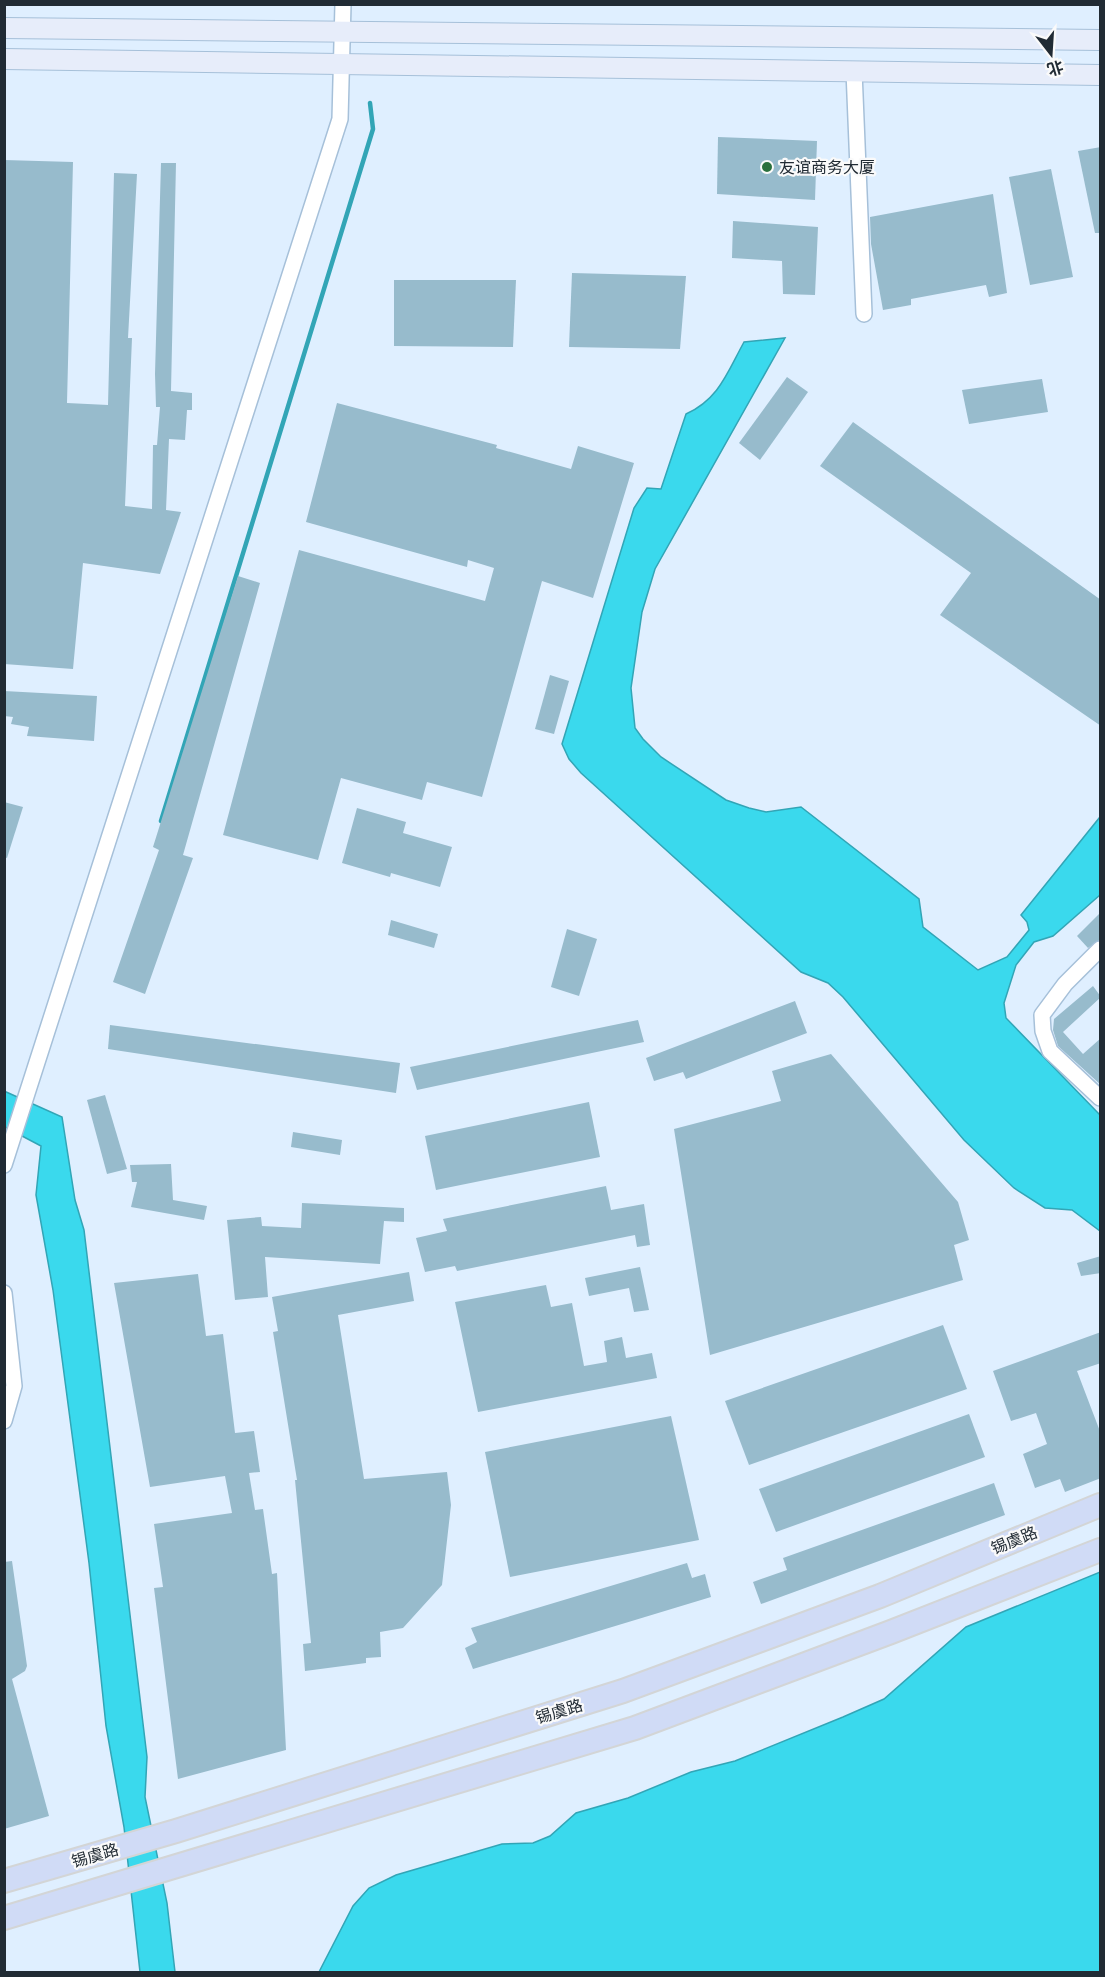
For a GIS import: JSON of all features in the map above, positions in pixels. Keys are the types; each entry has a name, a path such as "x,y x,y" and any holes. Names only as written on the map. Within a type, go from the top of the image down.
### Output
{"main road":[{"path":"4,28 1101,40"},
{"path":"4,59 1101,75"},
{"name":"锡虞路","path":"4,1881 176,1831 623,1691 880,1596 1101,1505"},
{"name":"锡虞路","path":"4,1918 635,1728 1101,1550"}],"street":[{"path":"6,1162 340,119 343,4"},
{"path":"855,71 864,314"},
{"path":"1101,949 1065,984 1042,1015 1043,1031 1050,1051 1101,1098"},
{"path":"4,1293 14,1386 4,1421"}],"water":[{"path":"785,338 655,569 642,612 631,688 635,728 661,757 726,800 766,812 801,807 919,899 923,927 978,970 1007,957 1029,930 1027,922 1021,915 1100,817 1100,895 1053,936 1034,942 1016,965 1004,1003 1006,1018 1100,1115 1100,1231 1072,1210 1045,1208 1014,1188 964,1140 843,997 828,983 801,972 581,773 569,759 562,744 634,508 647,488 661,489 686,414 707,401 714,393 744,342"},
{"path":"4,1091 62,1117 75,1200 84,1230 147,1757 145,1797 167,1903 175,1972 140,1972 124,1827 106,1726 89,1563 53,1290 36,1195 41,1146 5,1127"},
{"path":"1100,1572 1100,1972 319,1972 353,1906 369,1888 396,1875 502,1844 533,1843 550,1836 576,1813 628,1798 691,1772 735,1761 843,1717 884,1699 966,1627"}],"building":[{"name":"友谊商务大厦","path":"718,137 817,141 815,200 717,194"},
{"path":"1101,147 1101,233 1095,233 1078,151"},
{"path":"4,160 73,162 67,403 108,405 114,173 137,174 128,338 132,338 125,506 152,509 153,445 157,445 160,407 156,407 155,374 161,163 176,163 171,391 192,393 192,410 187,410 185,440 169,439 166,510 181,512 160,574 83,563 73,669 4,664"},
{"path":"1051,169 1073,277 1030,285 1009,177"},
{"path":"993,194 1007,293 989,297 986,285 911,299 911,305 883,310 871,244 870,217"},
{"path":"733,221 818,227 815,295 783,294 782,261 732,258"},
{"path":"572,273 686,276 680,349 569,347"},
{"path":"394,280 516,280 513,347 394,346"},
{"path":"787,377 808,392 760,460 739,443"},
{"path":"1042,379 1048,412 969,424 962,390"},
{"path":"337,403 497,445 496,448 571,469 578,446 634,463 593,598 542,581 482,797 427,782 422,800 341,778 318,860 223,835 299,550 485,601 494,568 468,560 467,567 306,522"},
{"path":"853,422 1101,600 1101,726 940,615 971,573 820,466"},
{"path":"238,576 260,583 183,855 193,858 145,994 113,982 159,850 153,847"},
{"path":"550,675 569,681 554,734 535,729"},
{"path":"4,691 97,696 94,741 27,736 29,727 11,724 13,717 4,716"},
{"path":"4,802 23,807 7,858 4,857"},
{"path":"357,808 406,822 403,833 452,847 440,887 391,873 390,877 342,863"},
{"path":"1101,912 1101,939 1088,948 1077,936"},
{"path":"391,920 438,934 434,948 388,935"},
{"path":"567,929 597,939 579,996 551,987"},
{"path":"1093,986 1101,997 1063,1032 1083,1054 1101,1038 1101,1085 1058,1046 1053,1030 1054,1019"},
{"path":"795,1001 807,1033 686,1079 683,1072 654,1081 646,1058"},
{"path":"638,1020 644,1042 417,1090 410,1067"},
{"path":"110,1025 400,1063 396,1093 108,1049"},
{"path":"831,1054 958,1202 969,1240 954,1245 963,1280 710,1355 674,1129 781,1101 772,1071"},
{"path":"105,1095 127,1169 107,1174 87,1100"},
{"path":"589,1102 600,1157 436,1190 425,1136"},
{"path":"293,1132 342,1140 340,1155 291,1147"},
{"path":"171,1164 173,1200 207,1206 204,1220 131,1207 137,1182 132,1182 130,1165"},
{"path":"606,1186 611,1210 644,1204 650,1245 637,1247 635,1235 457,1271 455,1266 425,1272 416,1238 447,1231 443,1219"},
{"path":"302,1203 404,1208 404,1222 384,1221 380,1264 265,1257 268,1297 235,1300 227,1220 261,1217 262,1226 301,1228"},
{"path":"1101,1256 1101,1273 1081,1276 1077,1263"},
{"path":"640,1267 649,1310 634,1312 629,1288 589,1296 585,1278"},
{"path":"409,1272 414,1301 338,1315 364,1479 447,1472 451,1505 442,1585 403,1628 380,1632 381,1657 366,1658 366,1663 305,1671 303,1644 311,1643 295,1480 297,1480 273,1332 278,1331 272,1297"},
{"path":"198,1274 206,1336 223,1334 235,1433 254,1431 260,1472 249,1473 255,1510 263,1509 272,1574 277,1573 286,1750 178,1779 154,1588 163,1587 154,1524 232,1513 225,1476 150,1487 114,1283"},
{"path":"546,1285 551,1307 572,1303 584,1366 607,1362 604,1341 622,1337 626,1358 652,1353 657,1378 478,1412 455,1302"},
{"path":"943,1325 967,1389 749,1465 725,1401"},
{"path":"1101,1332 1101,1363 1077,1371 1101,1434 1101,1478 1065,1492 1060,1479 1035,1488 1023,1454 1047,1444 1036,1413 1011,1421 993,1371"},
{"path":"969,1414 985,1457 776,1532 759,1489"},
{"path":"671,1416 699,1540 510,1577 485,1452"},
{"path":"994,1483 1005,1515 761,1604 753,1582 787,1570 783,1558"},
{"path":"12,1561 27,1666 25,1671 12,1679 49,1816 4,1829 4,1562"},
{"path":"687,1563 692,1578 705,1574 711,1597 473,1669 465,1648 477,1642 471,1628"}],"waterway":[{"path":"161,821 373,129 370,103"}],"place":[{"name":"友谊商务大厦","path":"767,167"}]}
